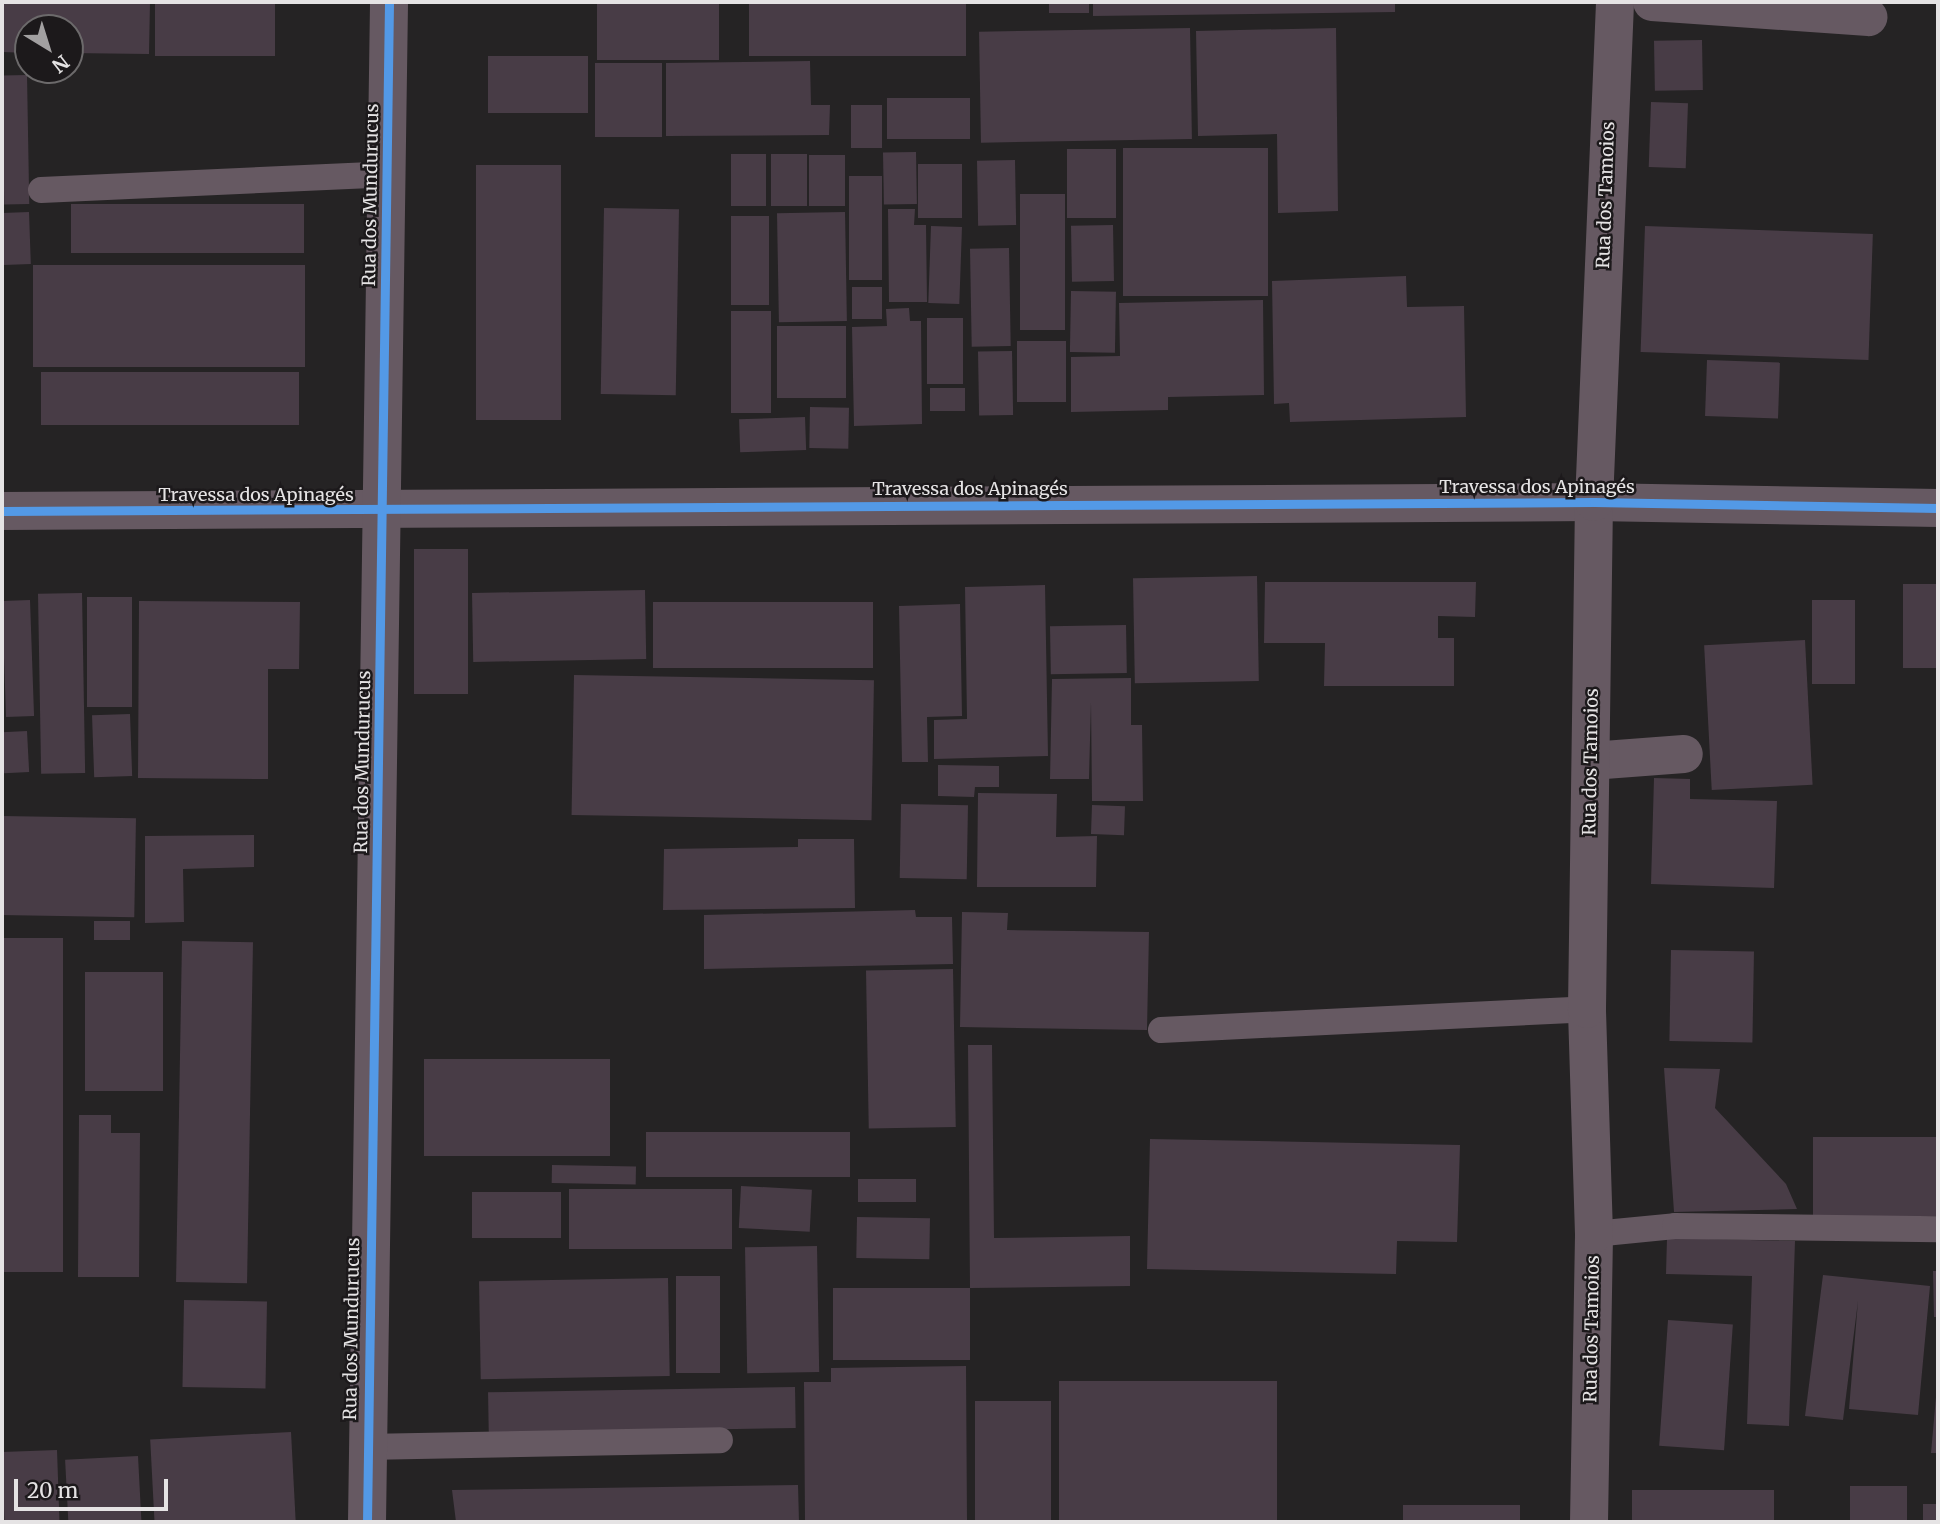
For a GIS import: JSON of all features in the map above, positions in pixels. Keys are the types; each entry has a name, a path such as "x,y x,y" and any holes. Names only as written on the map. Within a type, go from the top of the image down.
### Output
{"street":[{"name":"Rua dos Mundurucus","path":"367,1522 365,1447 384,511 389,2"},
{"name":"Rua dos Tamoios","path":"1589,1522 1594,1234 1587,1009 1594,502 1615,2"},
{"path":"1651,2 1868,17"},
{"name":"Travessa dos Apinagés","path":"2,511 384,511 1594,502 1938,508"},
{"path":"1591,761 1684,754"}],"lane":[{"path":"41,190 387,174"},
{"path":"1161,1030 1587,1009"},
{"path":"1594,1234 1675,1226 1938,1229"},
{"path":"365,1447 720,1440"}],"building":[{"path":"4,2 150,2 149,54 84,53 84,14 14,14 14,52 3,52"},
{"path":"155,2 275,2 275,56 155,56"},
{"path":"597,2 719,2 719,60 597,60"},
{"path":"749,2 966,2 966,56 749,56"},
{"path":"1049,2 1089,2 1089,13 1049,13"},
{"path":"1093,2 1395,2 1395,12 1093,16"},
{"path":"1190,28 1192,139 981,143 979,32"},
{"path":"1336,28 1338,211 1278,213 1277,134 1198,136 1196,31"},
{"path":"1702,40 1703,90 1655,91 1654,41"},
{"path":"488,56 588,56 588,113 488,113"},
{"path":"810,61 811,105 830,105 829,135 666,136 666,63"},
{"path":"595,63 662,63 662,137 595,137"},
{"path":"2,75 14,75 14,84 27,84 29,204 4,204"},
{"path":"887,98 970,98 970,139 887,139"},
{"path":"1651,102 1688,103 1686,168 1649,167"},
{"path":"851,105 882,105 882,148 851,148"},
{"path":"1123,148 1268,148 1268,296 1123,296"},
{"path":"1067,149 1116,149 1116,218 1067,218"},
{"path":"916,152 917,204 884,205 883,153"},
{"path":"731,154 766,154 766,206 731,206"},
{"path":"771,154 807,154 807,206 771,206"},
{"path":"809,155 845,155 845,206 809,206"},
{"path":"1015,160 1016,225 978,226 977,161"},
{"path":"918,164 962,164 962,218 918,218"},
{"path":"476,165 561,165 561,420 476,420"},
{"path":"849,176 882,176 882,280 849,280"},
{"path":"1020,194 1065,194 1065,330 1020,330"},
{"path":"71,204 304,204 304,253 71,253"},
{"path":"604,208 679,209 676,395 601,394"},
{"path":"888,209 915,209 914,225 926,225 927,302 889,302"},
{"path":"29,212 31,264 4,265 2,213"},
{"path":"845,212 847,321 779,322 777,213"},
{"path":"731,216 769,216 769,305 731,305"},
{"path":"1113,225 1114,281 1072,282 1071,226"},
{"path":"931,226 962,227 959,304 928,303"},
{"path":"1645,226 1873,234 1868,360 1641,352"},
{"path":"1009,248 1011,346 972,347 970,249"},
{"path":"33,265 305,265 305,367 33,367"},
{"path":"1406,276 1407,307 1464,306 1466,417 1290,422 1289,403 1274,404 1272,281"},
{"path":"852,287 882,287 882,319 852,319"},
{"path":"1071,291 1116,292 1115,353 1070,352"},
{"path":"1263,300 1264,395 1168,397 1168,410 1071,412 1071,357 1120,356 1119,303"},
{"path":"909,308 910,321 921,321 922,424 854,426 852,327 887,326 886,309"},
{"path":"731,311 771,311 771,413 731,413"},
{"path":"927,318 963,318 963,384 927,384"},
{"path":"777,326 846,326 846,398 777,398"},
{"path":"1017,341 1066,341 1066,402 1017,402"},
{"path":"1012,351 1013,415 979,416 978,352"},
{"path":"1707,360 1780,363 1778,419 1705,416"},
{"path":"41,372 299,372 299,425 41,425"},
{"path":"930,388 965,388 965,411 930,411"},
{"path":"810,407 849,408 848,449 809,448"},
{"path":"805,417 806,450 740,452 739,419"},
{"path":"414,549 468,549 468,694 414,694"},
{"path":"1257,576 1259,681 1135,683 1133,578"},
{"path":"1265,582 1476,582 1475,617 1438,616 1438,638 1454,638 1454,686 1324,686 1325,643 1264,643"},
{"path":"1903,584 1938,584 1938,668 1903,668"},
{"path":"1045,585 1048,756 934,759 934,720 967,719 965,587"},
{"path":"645,590 646,659 473,662 472,593"},
{"path":"82,593 85,773 41,774 38,594"},
{"path":"87,597 132,597 132,707 87,707"},
{"path":"30,600 34,716 6,717 2,601"},
{"path":"1812,600 1855,600 1855,684 1812,684"},
{"path":"139,601 300,602 299,669 268,669 268,779 138,778"},
{"path":"653,602 873,602 873,668 653,668"},
{"path":"960,604 962,716 927,717 928,762 902,762 899,606"},
{"path":"1126,625 1127,673 1051,674 1050,626"},
{"path":"1805,640 1813,785 1712,790 1704,645"},
{"path":"574,675 874,680 872,820 572,815"},
{"path":"1131,678 1131,725 1142,725 1143,801 1092,801 1091,702 1089,779 1050,779 1052,679"},
{"path":"130,714 132,776 94,777 92,715"},
{"path":"27,731 29,772 4,773 2,732"},
{"path":"938,765 999,766 999,787 975,787 974,797 938,796"},
{"path":"1654,778 1690,779 1690,799 1777,801 1774,888 1651,884"},
{"path":"978,793 1057,794 1056,837 1097,836 1096,887 977,887"},
{"path":"901,804 968,805 967,879 900,878"},
{"path":"1092,805 1125,806 1124,835 1091,834"},
{"path":"2,816 136,818 134,917 2,915"},
{"path":"254,835 254,867 183,869 184,922 145,923 145,836"},
{"path":"798,839 854,839 855,908 663,910 664,849 798,847"},
{"path":"915,910 916,917 952,917 953,964 704,969 704,915"},
{"path":"962,912 1008,913 1007,930 1149,932 1147,1030 960,1027"},
{"path":"94,921 130,921 130,940 94,940"},
{"path":"4,938 63,938 63,1272 4,1272"},
{"path":"182,941 253,942 247,1283 176,1282"},
{"path":"1671,950 1754,951 1752,1042 1669,1041"},
{"path":"953,969 956,1127 869,1128 866,971"},
{"path":"85,972 163,972 163,1091 85,1091"},
{"path":"968,1045 992,1045 994,1238 1130,1236 1130,1286 970,1288"},
{"path":"424,1059 610,1059 610,1156 424,1156"},
{"path":"1664,1068 1720,1069 1715,1108 1786,1184 1797,1209 1674,1212"},
{"path":"79,1115 111,1115 111,1133 140,1133 139,1277 78,1277"},
{"path":"646,1132 850,1132 850,1177 646,1177"},
{"path":"1813,1137 1938,1137 1938,1216 1813,1216"},
{"path":"1150,1139 1460,1145 1457,1242 1397,1241 1396,1274 1147,1269"},
{"path":"552,1165 636,1166 636,1184 552,1183"},
{"path":"858,1179 916,1179 916,1202 858,1202"},
{"path":"741,1186 812,1190 810,1232 739,1228"},
{"path":"569,1189 732,1189 732,1249 569,1249"},
{"path":"472,1192 561,1192 561,1238 472,1238"},
{"path":"857,1217 930,1218 929,1259 856,1258"},
{"path":"1667,1238 1795,1241 1789,1426 1747,1424 1752,1276 1666,1274"},
{"path":"817,1246 819,1372 747,1373 745,1247"},
{"path":"1933,1271 1938,1271 1938,1317 1934,1317"},
{"path":"1823,1275 1930,1286 1918,1415 1849,1409 1858,1301 1843,1420 1805,1416"},
{"path":"676,1276 720,1276 720,1373 676,1373"},
{"path":"668,1278 670,1376 481,1379 479,1281"},
{"path":"833,1288 970,1288 970,1360 833,1360"},
{"path":"184,1300 267,1301 265,1388 182,1387"},
{"path":"1668,1320 1733,1325 1724,1450 1659,1446"},
{"path":"966,1366 967,1522 805,1522 804,1382 831,1382 831,1368"},
{"path":"1059,1381 1277,1381 1277,1522 1059,1522"},
{"path":"795,1387 796,1428 489,1433 488,1392"},
{"path":"1936,1397 1938,1453 1931,1453"},
{"path":"975,1401 1051,1401 1051,1522 975,1522"},
{"path":"291,1432 296,1522 155,1522 150,1439"},
{"path":"57,1450 60,1522 4,1522 2,1452"},
{"path":"138,1456 141,1522 68,1522 65,1460"},
{"path":"798,1485 799,1522 456,1522 452,1490"},
{"path":"1850,1486 1907,1486 1907,1522 1850,1522"},
{"path":"1632,1490 1774,1490 1774,1522 1632,1522"},
{"path":"1923,1504 1938,1504 1938,1522 1923,1522"},
{"path":"1403,1505 1520,1505 1520,1522 1403,1522"}],"cycle path":[{"path":"367,1522 389,2"},
{"path":"2,511 1594,502 1938,508"}]}
